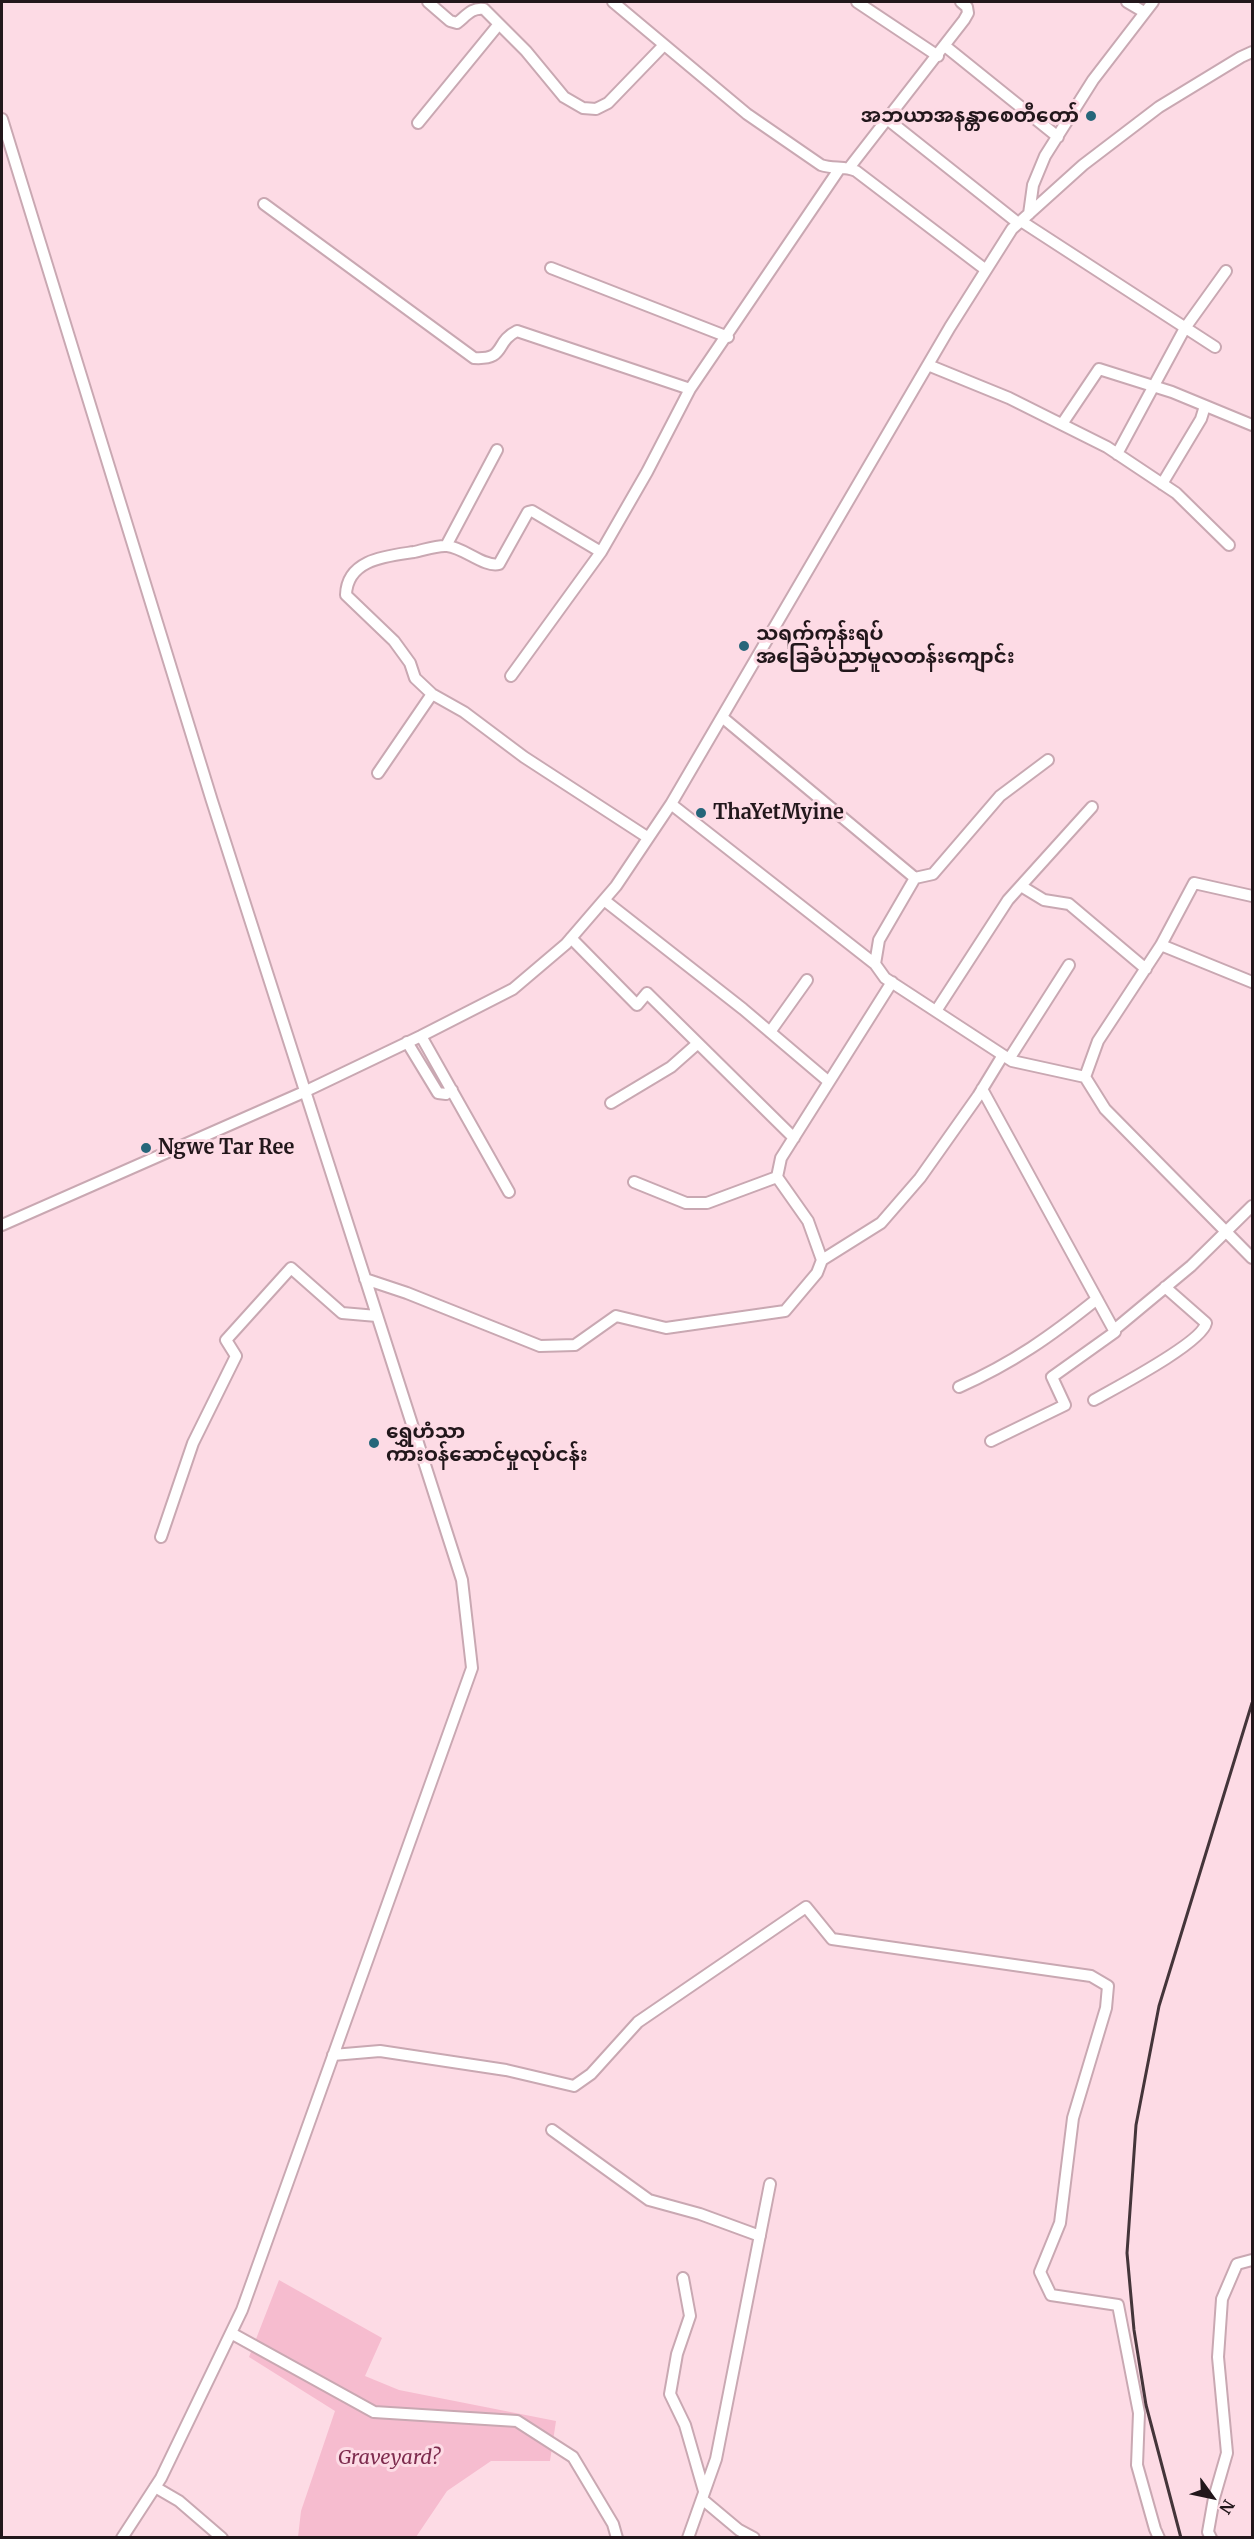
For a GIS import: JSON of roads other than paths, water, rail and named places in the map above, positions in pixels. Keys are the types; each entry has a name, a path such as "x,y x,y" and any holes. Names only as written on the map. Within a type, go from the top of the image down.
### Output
{"street":[{"path":"428,2 450,21 457,23 478,8 484,9 526,51 564,97 583,108 596,109 608,103 664,45"},
{"path":"613,2 756,120 821,165 856,171 986,270"},
{"path":"857,2 938,56"},
{"path":"511,676 601,552 647,472 690,389 844,168 938,56 968,13 967,7 961,2"},
{"path":"1126,2 1144,12"},
{"path":"1022,219 1033,185 1046,156 1093,80 1153,2"},
{"path":"418,123 499,24"},
{"path":"945,46 1058,137"},
{"path":"2,1225 304,1092 421,1036 513,989 571,939 604,900 671,804 928,365 1012,229 1083,165 1159,107 1252,52"},
{"path":"2,119 208,789 462,1580 472,1668 242,2310 155,2487 122,2538"},
{"path":"887,119 1022,219 1215,347"},
{"path":"264,204 474,358 488,359 496,355 509,335 517,331 690,389"},
{"path":"551,268 728,337"},
{"path":"1117,454 1185,328 1226,271"},
{"path":"928,365 1008,398 1117,454 1176,493 1229,545"},
{"path":"1062,424 1099,369 1155,387 1252,425"},
{"path":"1162,484 1201,419 1205,406"},
{"path":"446,546 497,450"},
{"path":"601,552 532,511 528,512 499,564 488,563 463,550 446,546 376,558 359,568 346,586 346,595 394,641 410,663 416,678 432,694 464,712 524,757 647,837"},
{"path":"378,773 432,694"},
{"path":"722,717 915,878"},
{"path":"875,964 879,940 915,878 933,873 1000,796 1048,760"},
{"path":"671,804 875,964 885,978 1006,1057 1085,1077 1105,1110 1252,1258"},
{"path":"936,1011 1008,900 1092,807"},
{"path":"1085,1077 1098,1041 1161,945 1194,883 1252,896"},
{"path":"1021,886 1044,900 1069,904 1146,969"},
{"path":"604,900 829,1082"},
{"path":"571,939 637,1005 648,993 794,1138"},
{"path":"1161,945 1252,982"},
{"path":"365,1279 407,1293 540,1346 576,1345 616,1316 666,1328 785,1311 817,1273 822,1260 881,1223 920,1178 1069,965"},
{"path":"770,1032 807,980"},
{"path":"822,1260 808,1221 777,1177 781,1158 892,982"},
{"path":"421,1036 509,1192"},
{"path":"407,1042 438,1093 446,1094 453,1090"},
{"path":"611,1103 671,1067 697,1044"},
{"path":"982,1089 1114,1330"},
{"path":"634,1182 686,1203 707,1203 777,1177"},
{"path":"991,1441 1065,1405 1052,1377 1166,1287 1252,1206"},
{"path":"161,1537 193,1443 236,1356 226,1340 291,1268 342,1313 377,1316"},
{"path":"1094,1400 1174,1353 1205,1328 1206,1323 1166,1287"},
{"path":"959,1387 997,1370 1046,1339 1097,1299"},
{"path":"333,2055 380,2051 506,2070 574,2086 591,2074 638,2022 806,1907 832,1939 1091,1976 1108,1986 1106,2008 1073,2118 1060,2223 1040,2272 1051,2295 1118,2306 1139,2413 1137,2465 1159,2538"},
{"path":"552,2130 649,2200 700,2214 760,2236"},
{"path":"688,2538 716,2459 770,2184"},
{"path":"1211,2538 1208,2532 1214,2499 1227,2453 1218,2356 1222,2299 1237,2264 1252,2260"},
{"path":"683,2278 690,2316 677,2354 670,2394 685,2426 703,2495 739,2530 754,2538"},
{"path":"231,2333 374,2412 517,2421 573,2457 613,2524 617,2538"},
{"path":"155,2487 179,2501 222,2538"}],"railway":[{"path":"1181,2538 1146,2405 1134,2330 1127,2253 1136,2125 1159,2006 1252,1703"}],"place":[{"name":"အဘယာအနန္တာစေတီတော်","path":"1091,116"},
{"name":"သရက်ကုန်းရပ် အခြေခံပညာမူလတန်းကျောင်း","path":"744,646"},
{"name":"ThaYetMyine","path":"701,813"},
{"name":"Ngwe Tar Ree","path":"146,1148"},
{"name":"ရွှေဟံသာ ကားဝန်ဆောင်မှုလုပ်ငန်း","path":"374,1443"}],"park label":[{"name":"Graveyard?","path":"389,2458"}]}
